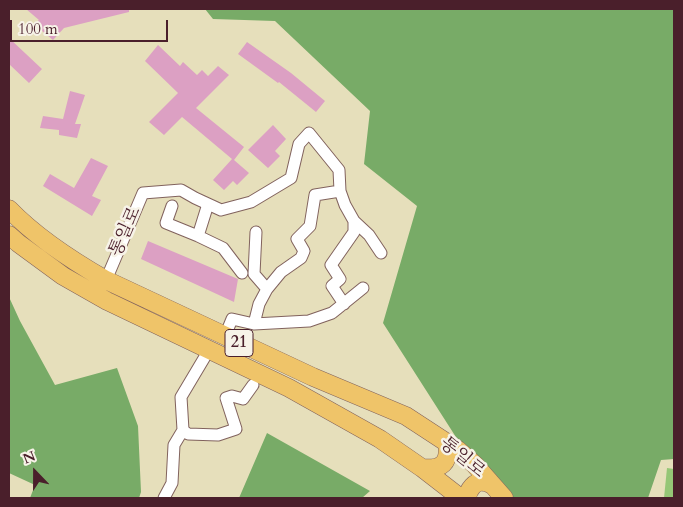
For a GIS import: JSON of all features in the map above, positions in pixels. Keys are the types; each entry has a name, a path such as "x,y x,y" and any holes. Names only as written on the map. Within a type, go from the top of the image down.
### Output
{"main road":[{"name":"통일로","path":"9,209 44,240 73,261 106,280 313,377 406,416 458,450 475,465 498,492"},
{"name":"통일로","path":"9,235 63,276 107,301 289,388 380,440 422,468 460,498"},
{"path":"422,468 433,469 444,463 448,457 447,443"},
{"path":"467,498 467,493 472,487 478,482 483,481 498,492"}],"street":[{"name":"통일로","path":"106,280 144,193 181,190 221,210 251,202 292,178 299,144 310,133 339,170 340,191 354,221 369,235 381,253"},
{"path":"254,324 259,304 267,289 281,272 301,258 304,251 297,239 310,226 315,195 340,191"},
{"path":"198,236 208,204"},
{"path":"172,206 166,223 223,248 242,273"},
{"path":"344,304 332,286 340,279 331,265 354,232 354,221"},
{"path":"256,232 254,274 267,289"},
{"path":"225,336 232,319 254,324 309,321 332,313 363,288"},
{"path":"164,498 172,483 174,445 183,430 181,397 209,350"},
{"path":"183,430 188,434 218,435 236,429 226,398 232,396 243,399 253,385"}],"green space":[{"path":"205,9 674,9 674,459 661,460 648,498 508,498 461,445 383,323 417,206 364,164 370,111 275,21 213,19"},
{"path":"9,297 55,385 117,368 138,426 141,492 139,498 30,498 35,485 9,473"},
{"path":"267,433 370,491 362,498 239,498"},
{"path":"667,468 674,469 674,498 664,498"}],"building":[{"path":"26,9 129,9 129,12 64,28 53,40 36,26 38,24 36,22 39,20"},
{"path":"9,38 42,69 29,83 9,64"},
{"path":"247,42 291,73 325,101 316,112 279,82 238,54"},
{"path":"158,45 180,66 183,62 197,75 202,70 208,76 218,66 229,75 196,108 244,147 234,160 249,173 237,185 233,181 224,190 213,180 232,159 182,117 164,135 149,122 178,93 145,61"},
{"path":"70,91 85,95 75,124 81,124 77,138 59,135 59,130 40,128 43,116 63,119"},
{"path":"273,125 286,139 275,151 280,156 268,168 248,150"},
{"path":"91,158 108,166 92,196 101,200 92,216 43,186 50,174 74,188"},
{"path":"148,241 238,279 234,302 141,259"}]}
